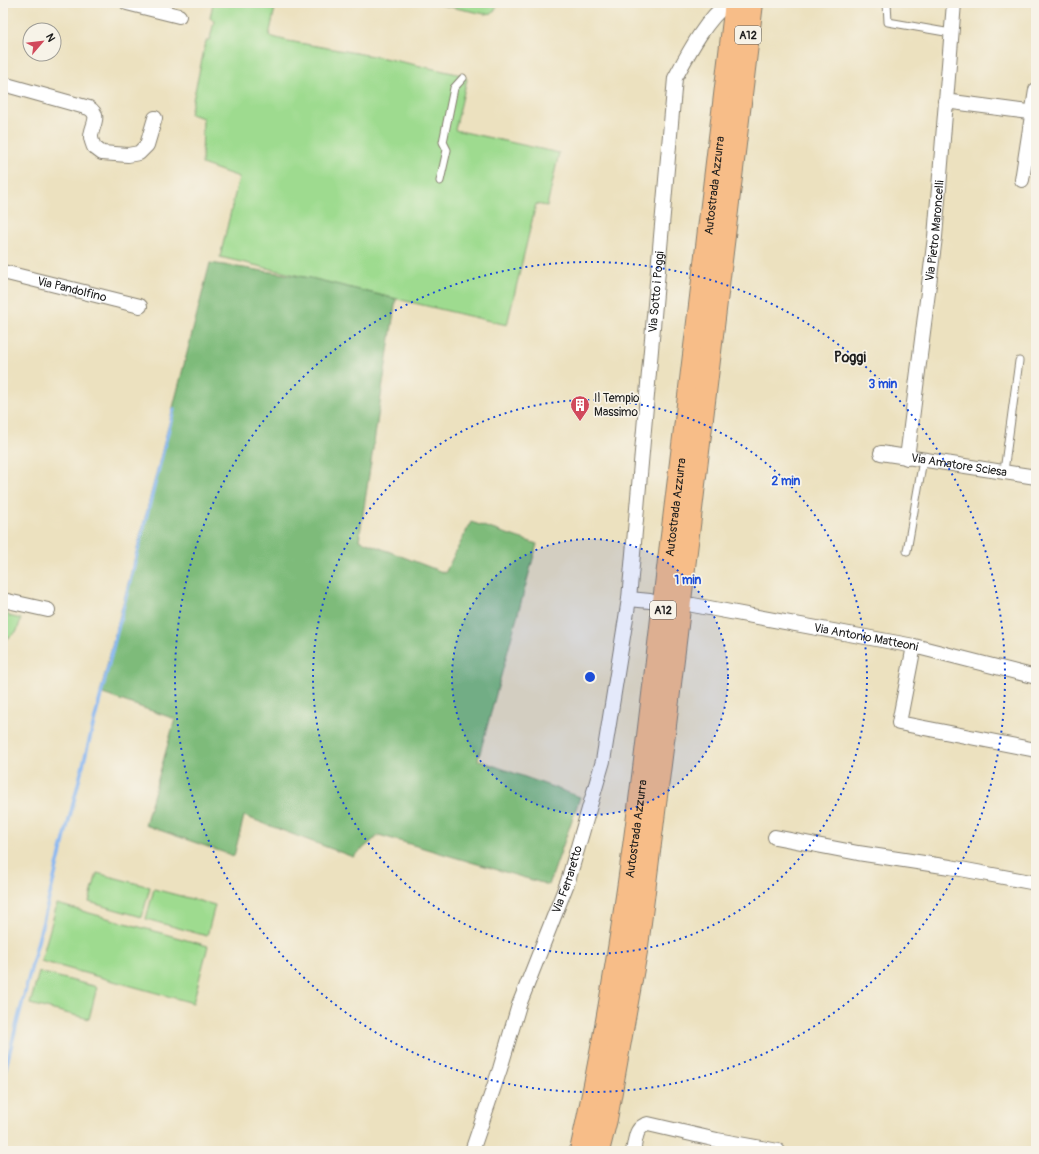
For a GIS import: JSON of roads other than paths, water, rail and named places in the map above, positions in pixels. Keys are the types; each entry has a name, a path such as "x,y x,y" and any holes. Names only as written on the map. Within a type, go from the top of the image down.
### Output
{"highway":[{"name":"Autostrada Azzurra","path":"598,1151 606,1119 637,946 666,725 737,67 736,3"},
{"name":"Autostrada Azzurra","path":"581,1151 589,1116 621,944 737,67 752,3"}],"street":[{"path":"127,3 179,16"},
{"name":"Via Sotto i Poggi","path":"629,599 675,78 695,41 722,7 728,3"},
{"name":"Via Pietro Maroncelli","path":"907,458 934,237 954,3"},
{"path":"3,84 89,108 94,111 96,114 91,137 94,147 102,153 128,155 139,152 147,145 155,118"},
{"path":"1022,180 1034,113 1036,90"},
{"path":"945,101 1034,113"},
{"name":"Via Pandolfino","path":"3,272 140,306"},
{"name":"Via Amatore Sciesa","path":"881,454 1004,471 1036,477"},
{"path":"629,599 650,601"},
{"name":"Via Ferraretto","path":"472,1151 500,1069 519,1005 568,881 603,761 629,599"},
{"path":"3,600 48,610"},
{"name":"Via Antonio Matteoni","path":"693,605 914,646 1036,677"},
{"path":"914,646 899,724 1036,750"},
{"path":"775,837 858,853 950,867 1036,883"},
{"path":"633,1151 638,1130 642,1126 648,1124 717,1140 778,1151"}],"lane":[{"path":"886,3 888,22 951,33"},
{"path":"440,181 447,150 442,142 454,88 463,78"},
{"path":"1004,471 1019,361"},
{"path":"907,551 923,460"}],"waterway":[{"path":"3,1078 174,409"}],"place":[{"name":"Il Tempio Massimo","path":"580,422"}],"district":[{"name":"Poggi","path":"850,357"}]}
